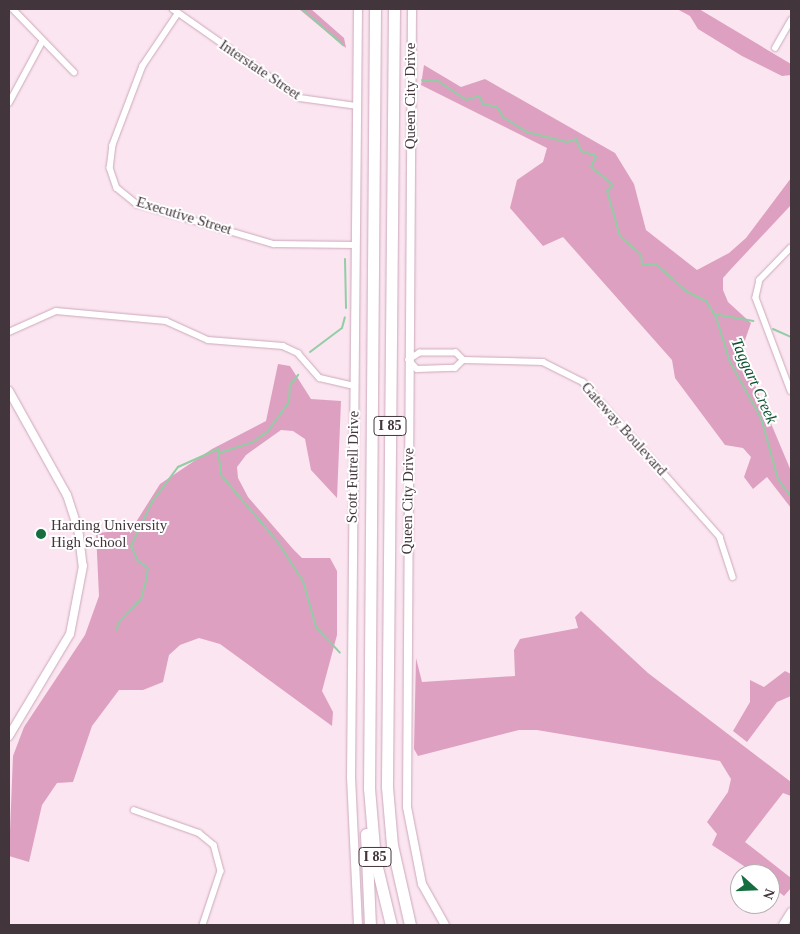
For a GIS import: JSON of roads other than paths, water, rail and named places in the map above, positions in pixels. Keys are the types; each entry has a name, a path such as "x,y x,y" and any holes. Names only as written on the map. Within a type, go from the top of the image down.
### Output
{"highway":[{"name":"I 85","path":"376,9 369,788 373,845 391,925"},
{"name":"I 85","path":"394,9 387,787 392,845 410,925"},
{"path":"369,788 366,853 370,925"}],"street":[{"path":"13,9 42,42 74,72"},
{"name":"Interstate Street","path":"173,9 300,98 357,106"},
{"name":"Scott Futrell Drive","path":"358,9 350,777 358,925"},
{"name":"Queen City Drive","path":"412,9 407,807 422,884 445,925"},
{"name":"Executive Street","path":"178,14 143,66 113,145 111,171 123,195 137,204 274,244 355,245"},
{"path":"775,48 791,20"},
{"path":"10,99 42,42"},
{"path":"791,248 760,280 756,298 791,388"},
{"path":"9,332 56,311 166,321 208,340 283,346 298,354 320,378 354,386"},
{"name":"Gateway Boulevard","path":"463,360 455,368 417,369 409,360 420,352 456,353 463,360 543,362 583,382 720,537 733,577"},
{"path":"9,391 67,495 78,528 82,566 70,634 9,736"},
{"path":"134,810 199,833 214,845 221,871 203,925"},
{"path":"784,925 791,912"}],"waterway":[{"name":"Taggart Creek","path":"302,9 343,45"},
{"name":"Taggart Creek","path":"422,80 438,81 466,100 479,96 483,104 497,107 503,117 527,132 567,142 576,139 581,151 596,156 591,167 613,185 607,191 620,236 641,255 642,264 657,265 686,291 706,301 716,317 730,362 761,418 778,479 791,497"},
{"path":"345,259 346,308"},
{"path":"714,314 753,321"},
{"path":"310,352 342,328 345,317"},
{"path":"773,329 791,337"},
{"path":"219,453 253,442 268,431 289,402 290,385 298,375"},
{"path":"117,630 118,623 141,599 148,568 138,561 131,546 152,502 178,467 218,449 221,475 277,541 303,581 316,627 340,653"}],"place":[{"name":"Harding University High School","path":"41,534"}]}
